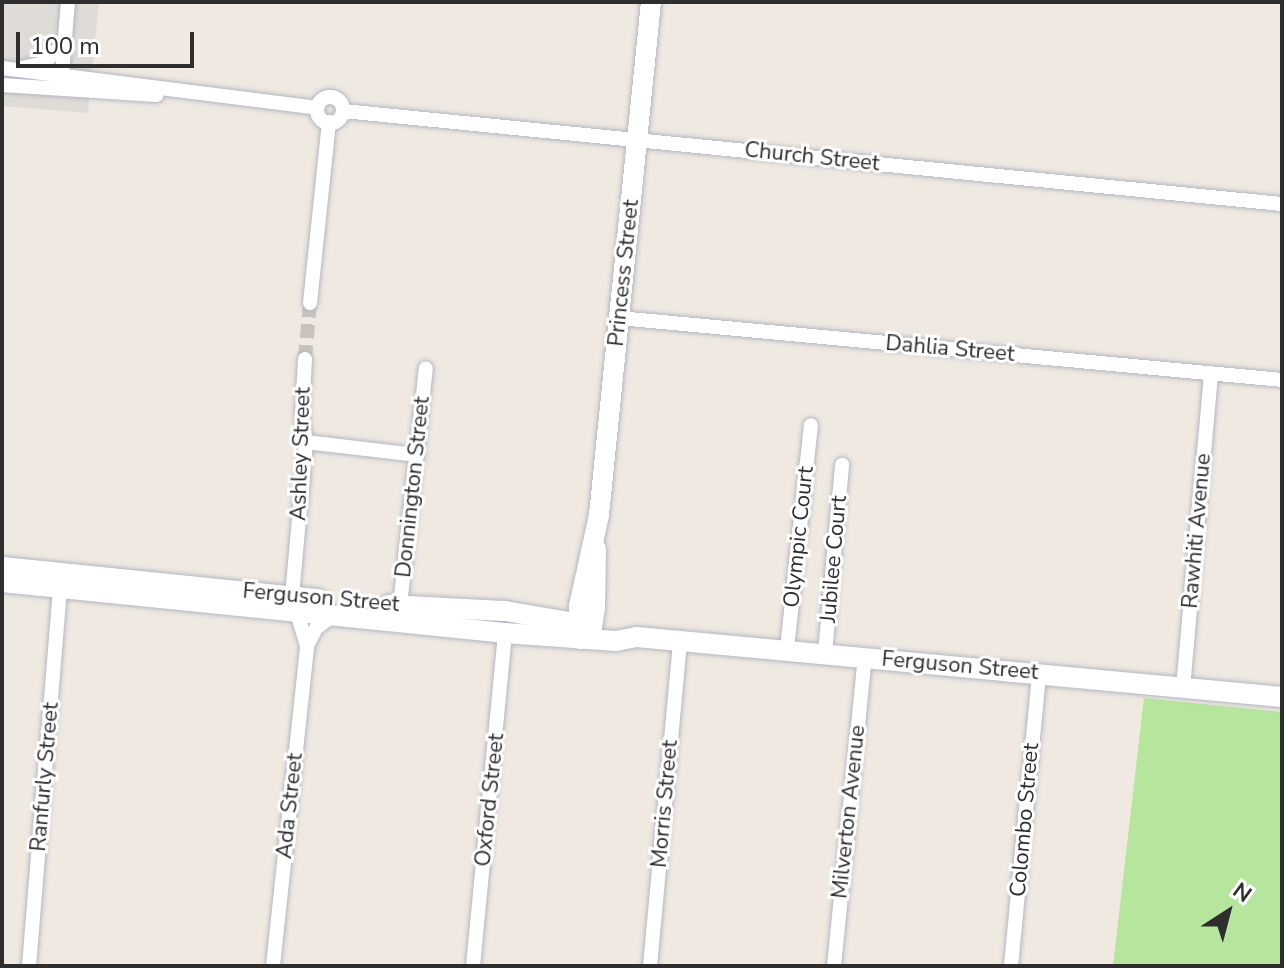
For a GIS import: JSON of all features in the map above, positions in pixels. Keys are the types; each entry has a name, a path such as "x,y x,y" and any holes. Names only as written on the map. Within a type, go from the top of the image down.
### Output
{"main road":[{"name":"Princess Street","path":"583,628 599,570 595,545 651,2"},
{"name":"Ferguson Street","path":"2,567 295,603 335,614 505,633 583,628"},
{"name":"Ferguson Street","path":"2,582 295,603 400,606 637,637 1282,697"}],"street":[{"path":"61,83 68,2"},
{"path":"2,68 44,63 64,43"},
{"path":"2,68 137,97 173,93 317,108 329,122"},
{"path":"2,85 61,83"},
{"name":"Church Street","path":"317,108 331,97 343,111 1282,204"},
{"path":"310,303 329,122 343,111"},
{"name":"Dahlia Street","path":"619,318 1282,380"},
{"name":"Ashley Street","path":"295,603 306,442 302,417 305,359"},
{"name":"Donnington Street","path":"400,606 426,368"},
{"name":"Rawhiti Avenue","path":"1183,688 1211,373"},
{"name":"Olympic Court","path":"787,649 811,425"},
{"path":"306,442 417,455"},
{"name":"Jubilee Court","path":"825,653 842,465"},
{"name":"Ranfurly Street","path":"29,966 60,588"},
{"name":"Ada Street","path":"273,966 307,646 295,603"},
{"path":"307,646 316,628 335,614"},
{"name":"Oxford Street","path":"473,966 505,633"},
{"name":"Morris Street","path":"650,966 680,641"},
{"name":"Milverton Avenue","path":"834,966 865,657"},
{"name":"Colombo Street","path":"1011,966 1039,674"}],"green space":[{"path":"1144,698 1282,712 1282,966 1113,966"}],"shaded area":[{"path":"2,2 99,2 88,113 2,106"}],"tunnel":[{"path":"305,359 310,303"}]}
